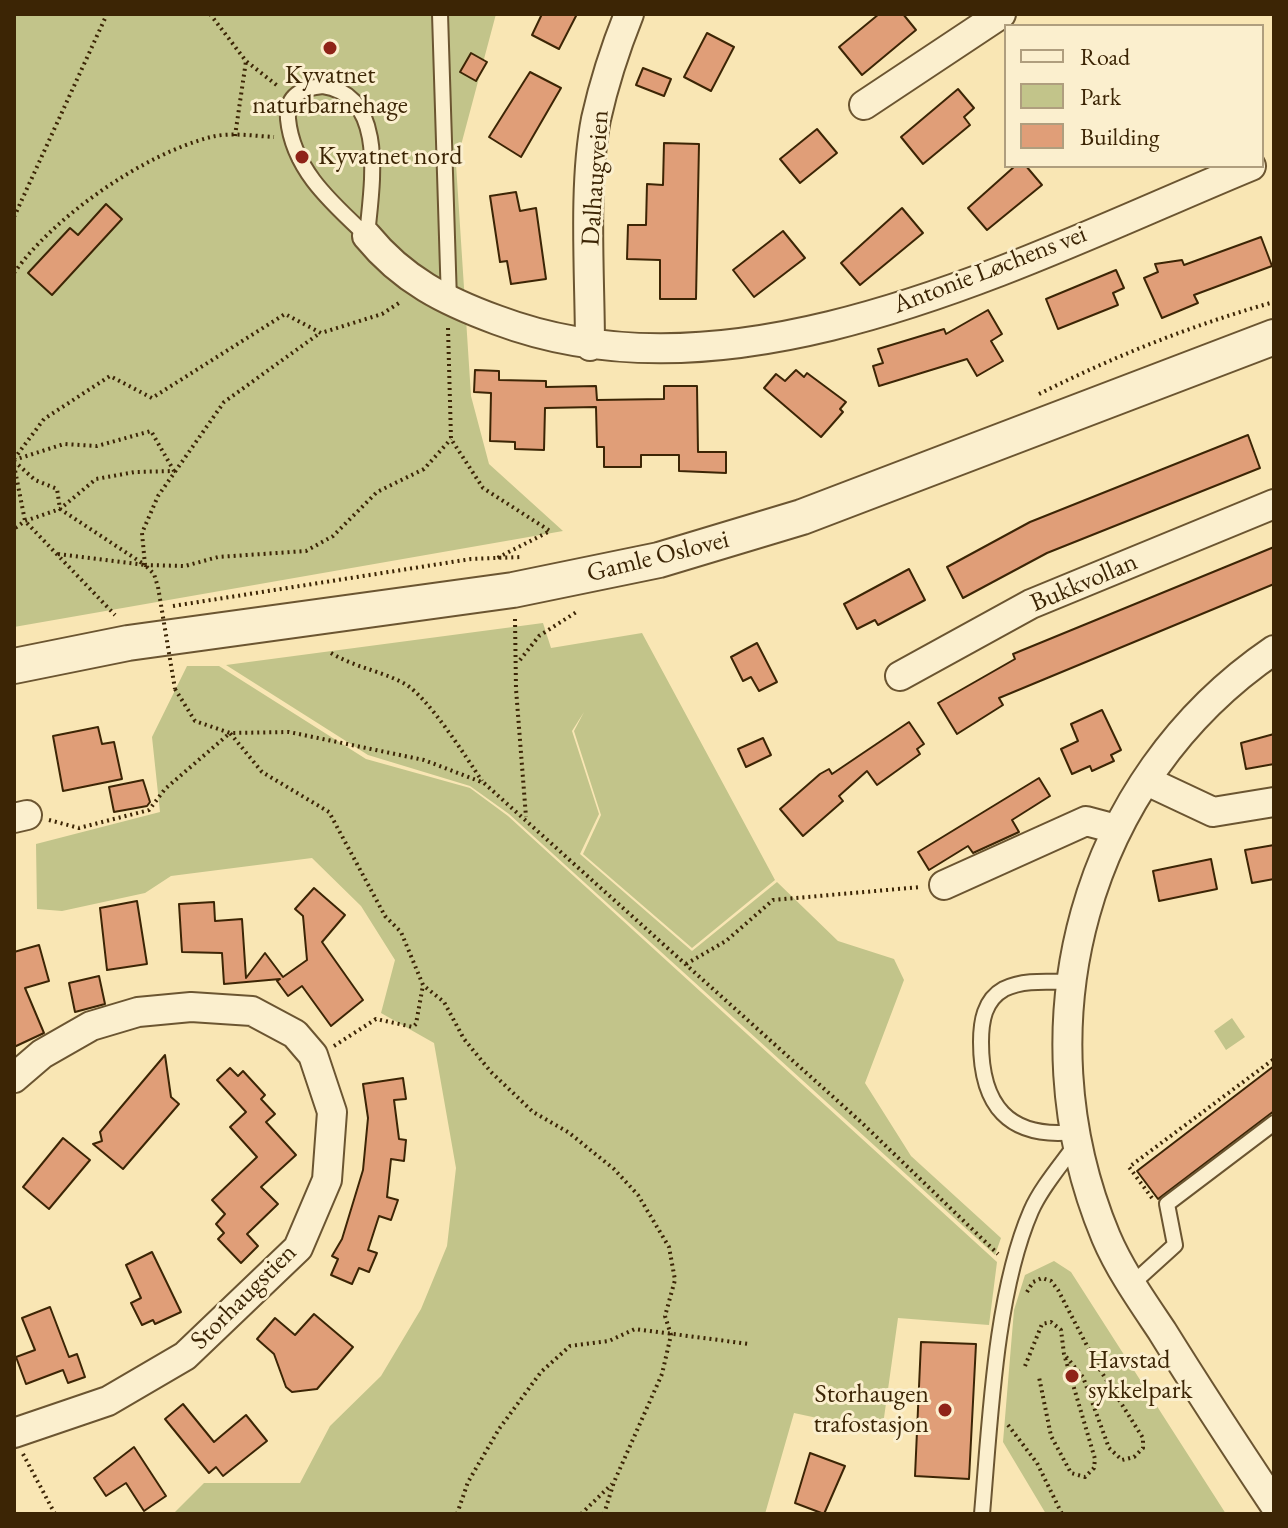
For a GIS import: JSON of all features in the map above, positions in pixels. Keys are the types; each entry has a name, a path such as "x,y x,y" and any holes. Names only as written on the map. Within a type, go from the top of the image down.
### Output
{"street":[{"name":"Dalhaugveien","path":"590,346 590,214 596,122 611,59 629,14"},
{"path":"864,105 1001,14"},
{"name":"Antonie Løchens vei","path":"367,236 386,259 422,288 449,302 524,330 590,346 632,349 718,344 812,330 926,300 1246,168"},
{"name":"Gamle Oslovei","path":"14,666 128,643 513,590 659,560 802,517 1274,337"},
{"name":"Bukkvollan","path":"900,676 1031,604 1274,504"},
{"path":"1274,650 1191,722 1116,829 1088,899 1071,982 1066,1057 1075,1138 1107,1239 1132,1284 1274,1504"},
{"path":"1147,781 1213,812 1274,802"},
{"path":"944,885 1086,821 1116,829"},
{"name":"Storhaugstien","path":"14,1078 42,1054 91,1026 138,1012 191,1007 252,1011 295,1034 313,1055 332,1112 327,1180 298,1248 185,1356 108,1401 17,1440"}],"lane":[{"path":"440,14 449,302"},
{"path":"293,98 310,87 334,87 349,95 364,118 371,162 367,236"},
{"name":"Antonie Løchens vei","path":"293,98 287,108 290,137 299,161 326,198 367,236"},
{"path":"982,1514 992,1404 1012,1268 1032,1209 1075,1138 1045,1135 1005,1117 987,1091 981,1058 981,1022 989,1002 1003,989 1026,982 1071,982"},
{"path":"1132,1284 1175,1245 1167,1204 1274,1123"}],"path":[{"path":"14,217 107,14"},
{"path":"210,14 246,61 293,98"},
{"path":"235,136 246,61"},
{"path":"14,273 51,231 134,170 213,136 290,137"},
{"path":"145,565 142,533 158,496 224,402 321,333 382,314 422,288"},
{"path":"449,302 451,439 483,488 550,531 495,559"},
{"path":"1034,396 1097,365 1202,322 1274,302"},
{"path":"115,615 25,521 14,461 44,419 110,376 152,398 285,314 321,333"},
{"path":"14,461 64,444 97,446 151,431 174,471"},
{"path":"55,554 145,565 185,566 218,557 306,551 333,536 377,492 424,469 451,439"},
{"path":"14,461 35,480 57,489 60,509 154,574 175,689 195,721 230,733 289,732 424,760 484,783"},
{"path":"14,529 25,521 60,509 96,479 135,472 174,471"},
{"path":"161,608 471,559 527,556"},
{"path":"518,662 539,636 578,611"},
{"path":"515,612 516,689 526,817"},
{"path":"100,618 130,613"},
{"path":"331,653 354,667 406,684 453,737 484,783 526,817 861,1122 1012,1268"},
{"path":"20,816 79,828 149,810 165,789 230,733"},
{"path":"230,733 262,772 329,812 385,916 401,932 423,985 444,1002 464,1039 491,1072 533,1112 568,1132 614,1169 638,1195 669,1247 675,1280 665,1316 671,1335 662,1374 614,1482 604,1514"},
{"path":"686,964 726,941 773,900 944,885"},
{"path":"313,1055 350,1039 376,1019 413,1027 423,985"},
{"path":"1167,1204 1160,1210 1129,1167 1274,1059"},
{"path":"1026,1294 1033,1282 1042,1278 1051,1281 1058,1290 1097,1365 1143,1438 1143,1448 1134,1457 1122,1460 1109,1448 1083,1377 1064,1354"},
{"path":"1025,1366 1042,1324 1051,1322 1061,1330 1064,1354 1095,1459 1094,1468 1085,1477 1071,1473 1051,1436 1039,1377"},
{"path":"457,1514 468,1482 499,1429 541,1372 570,1346 609,1341 635,1329 749,1344"},
{"path":"992,1404 1037,1463 1062,1514"},
{"path":"17,1440 55,1514"},
{"path":"581,1514 614,1482"}],"green space":[{"path":"14,14 496,14 456,164 471,396 489,464 563,531 14,627"},
{"path":"543,623 551,648 642,633 775,880 692,948 583,854 601,815 574,731 584,712 572,731 599,814 580,854 692,951 777,882 838,941 894,959 904,980 865,1083 911,1156 1001,1238 995,1255 509,814 470,786 368,755 226,665"},
{"path":"187,666 219,666 366,759 470,788 508,816 997,1262 989,1325 898,1318 882,1432 794,1413 765,1514 173,1514 204,1483 300,1483 330,1426 381,1376 421,1309 447,1246 456,1168 434,1043 381,1013 395,960 361,906 312,858 171,876 145,893 62,911 37,909 36,844 160,812 152,737"},
{"path":"1232,1018 1245,1037 1226,1050 1214,1031"},
{"name":"Havstad sykkelpark","path":"1054,1261 1071,1272 1226,1514 1046,1514 1003,1442 1014,1310 1025,1275"}],"building":[{"path":"542,14 577,14 559,49 532,35"},
{"path":"879,14 903,14 916,30 862,75 839,47"},
{"path":"707,33 734,47 711,91 684,77"},
{"path":"471,53 487,62 476,81 460,72"},
{"path":"643,68 671,79 664,96 636,85"},
{"path":"530,72 561,88 521,157 489,137"},
{"path":"958,89 974,108 964,117 970,125 923,164 901,137"},
{"path":"817,129 837,153 800,183 780,159"},
{"path":"664,143 699,144 696,299 660,299 660,260 627,259 628,225 646,225 647,184 663,185"},
{"path":"1013,168 1028,168 1042,185 987,230 968,208"},
{"path":"516,192 520,211 536,208 546,279 511,284 507,261 500,262 490,196"},
{"path":"106,204 122,219 52,295 28,273 70,228 78,235"},
{"path":"902,208 923,233 860,285 841,263"},
{"path":"783,231 805,258 754,297 733,270"},
{"path":"1261,237 1272,266 1194,295 1198,303 1162,318 1144,278 1158,272 1155,264 1182,260 1184,265"},
{"path":"1116,270 1124,288 1113,293 1118,305 1058,329 1046,299"},
{"path":"988,310 1002,334 991,341 1003,361 977,376 967,359 879,386 873,366 883,363 878,349 944,329 946,334"},
{"path":"475,370 499,371 499,380 546,381 546,387 596,386 597,400 664,399 664,386 697,386 698,452 726,452 726,473 679,471 679,455 641,455 641,467 604,467 604,447 597,447 596,407 545,408 544,450 515,449 515,442 490,441 491,393 474,392"},
{"path":"796,370 804,377 807,373 846,402 840,409 843,412 821,437 764,388 776,374 785,381"},
{"path":"1248,435 1260,468 1047,553 963,598 947,567 1030,522"},
{"path":"1274,547 1274,584 999,698 1003,705 957,734 938,703 1015,659 1013,654"},
{"path":"909,569 925,600 878,625 875,620 857,629 844,604"},
{"path":"757,643 777,682 759,691 751,677 743,681 731,657"},
{"path":"1102,710 1121,750 1111,755 1114,761 1092,771 1090,766 1072,774 1061,749 1078,741 1071,724"},
{"path":"909,722 924,744 917,749 920,754 877,785 867,771 839,796 843,801 803,836 780,809 820,774 829,769 832,774"},
{"path":"98,727 102,744 114,742 122,779 63,791 53,736"},
{"path":"1274,734 1274,764 1246,769 1241,743"},
{"path":"763,738 771,755 746,767 738,749"},
{"path":"1039,778 1050,796 1012,820 1019,832 973,853 968,846 929,870 918,852"},
{"path":"143,780 150,802 147,806 114,812 109,787"},
{"path":"1274,845 1274,879 1252,883 1245,850"},
{"path":"1211,859 1217,889 1159,901 1153,871"},
{"path":"314,888 345,915 322,942 363,1000 331,1026 302,986 288,996 277,981 280,979 224,984 222,953 182,952 179,904 214,902 215,921 242,919 246,978 265,953 283,977 307,960 303,916 295,909"},
{"path":"137,901 147,964 107,970 100,908"},
{"path":"39,945 49,981 25,988 44,1033 14,1047 14,952"},
{"path":"99,976 105,1004 75,1012 69,983"},
{"path":"165,1055 171,1097 179,1104 123,1169 93,1144 102,1141 100,1132"},
{"path":"1274,1066 1274,1111 1158,1199 1137,1171"},
{"path":"230,1068 238,1076 243,1071 265,1095 261,1099 275,1114 266,1122 296,1155 261,1187 278,1204 247,1234 258,1246 241,1263 218,1239 224,1233 216,1224 225,1214 212,1200 257,1157 230,1127 246,1112 217,1080"},
{"path":"403,1078 406,1099 394,1100 399,1139 406,1140 404,1161 391,1159 387,1197 398,1200 391,1220 379,1216 368,1250 377,1253 369,1272 359,1268 352,1284 331,1275 338,1259 332,1256 342,1239 363,1170 368,1118 363,1084"},
{"path":"63,1138 90,1160 49,1209 23,1187"},
{"path":"152,1252 181,1312 155,1324 153,1320 142,1325 131,1303 141,1298 126,1265"},
{"path":"50,1307 69,1357 77,1354 85,1377 68,1383 63,1370 26,1384 16,1357 35,1350 22,1318"},
{"path":"314,1314 353,1347 317,1389 292,1392 286,1387 274,1354 257,1339 275,1318 295,1335"},
{"name":"Storhaugen trafostasjon","path":"921,1342 976,1344 969,1479 915,1476"},
{"path":"183,1404 214,1442 246,1415 267,1441 223,1476 216,1467 209,1473 165,1419"},
{"path":"134,1447 166,1496 144,1511 126,1483 106,1496 94,1478"},
{"path":"810,1453 845,1466 824,1514 795,1503"}],"place":[{"name":"Kyvatnet naturbarnehage","path":"330,48"},
{"name":"Kyvatnet nord","path":"302,157"},
{"name":"Havstad sykkelpark","path":"1072,1376"},
{"name":"Storhaugen trafostasjon","path":"945,1410"}]}
